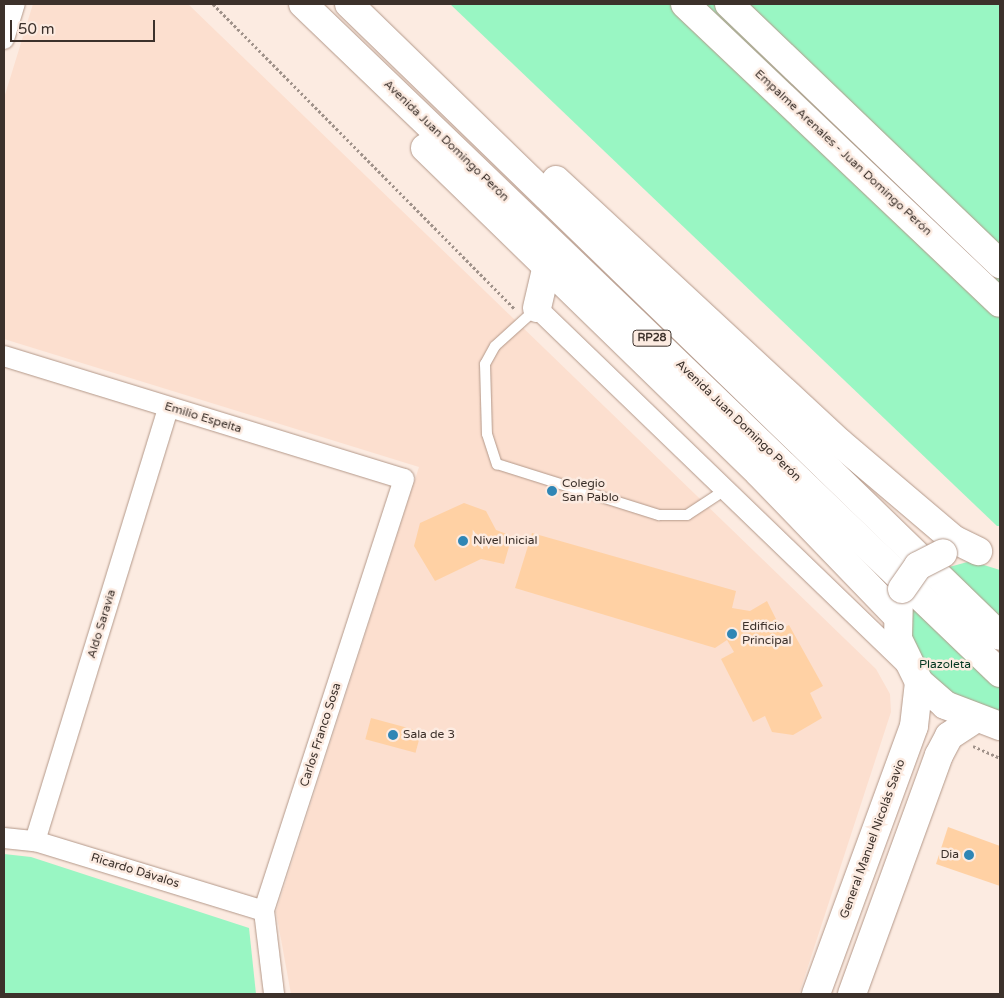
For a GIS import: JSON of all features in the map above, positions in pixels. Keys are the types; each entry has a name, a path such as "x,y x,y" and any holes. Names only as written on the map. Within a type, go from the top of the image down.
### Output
{"main road":[{"name":"RP28","path":"295,4 390,114 547,265 896,615"},
{"name":"Avenida Juan Domingo Perón","path":"303,4 1000,673"},
{"name":"RP28","path":"349,4 1000,636"},
{"path":"356,4 512,139 840,443 953,539 989,555"},
{"name":"Empalme Arenales - Juan Domingo Perón","path":"686,4 1000,303"},
{"path":"729,4 1000,264"},
{"path":"537,308 547,265"},
{"path":"896,615 902,589 918,566 943,553 989,555"},
{"name":"General Manuel Nicolás Savio","path":"816,994 914,726 913,674 896,615"},
{"path":"913,674 945,705 987,723"},
{"path":"852,994 939,755 949,736 987,723"}],"street":[{"path":"4,39 15,4"},
{"path":"537,308 913,674"},
{"name":"Emilio Espelta","path":"4,356 168,408 404,479"},
{"name":"Aldo Saravia","path":"35,840 168,408"},
{"name":"Carlos Franco Sosa","path":"274,994 264,912 404,479"},
{"name":"Ricardo Dávalos","path":"4,838 35,840 264,912"}],"lane":[{"path":"537,308 495,346 485,364 487,434 497,464 659,515 688,515 725,490"}],"shaded area":[{"name":"Colegio San Pablo","path":"33,4 188,4 876,669 890,694 891,712 799,994 291,994 276,912 419,467 4,339 4,98"}],"green space":[{"path":"450,4 1000,4 1000,526 997,526"},
{"path":"971,561 1000,570 1000,626 942,569"},
{"name":"Plazoleta","path":"912,600 1000,687 1000,718 927,680 905,624"},
{"path":"4,854 31,857 249,928 256,994 4,994"}],"building":[{"name":"Nivel Inicial","path":"464,503 486,511 496,530 512,536 504,564 481,559 435,581 414,546 420,523"},
{"name":"Edificio Principal","path":"532,533 736,591 732,608 750,611 767,601 781,629 789,625 823,686 810,693 822,718 793,735 772,732 765,716 753,722 721,659 734,652 727,640 715,648 515,588"},
{"name":"Sala de 3","path":"371,718 421,731 416,753 365,739"},
{"name":"Dia","path":"948,827 1000,846 1000,886 936,864"}],"place":[{"name":"Colegio San Pablo","path":"552,491"},
{"name":"Nivel Inicial","path":"463,541"},
{"name":"Edificio Principal","path":"732,634"},
{"name":"Sala de 3","path":"393,735"},
{"name":"Dia","path":"969,855"}]}
